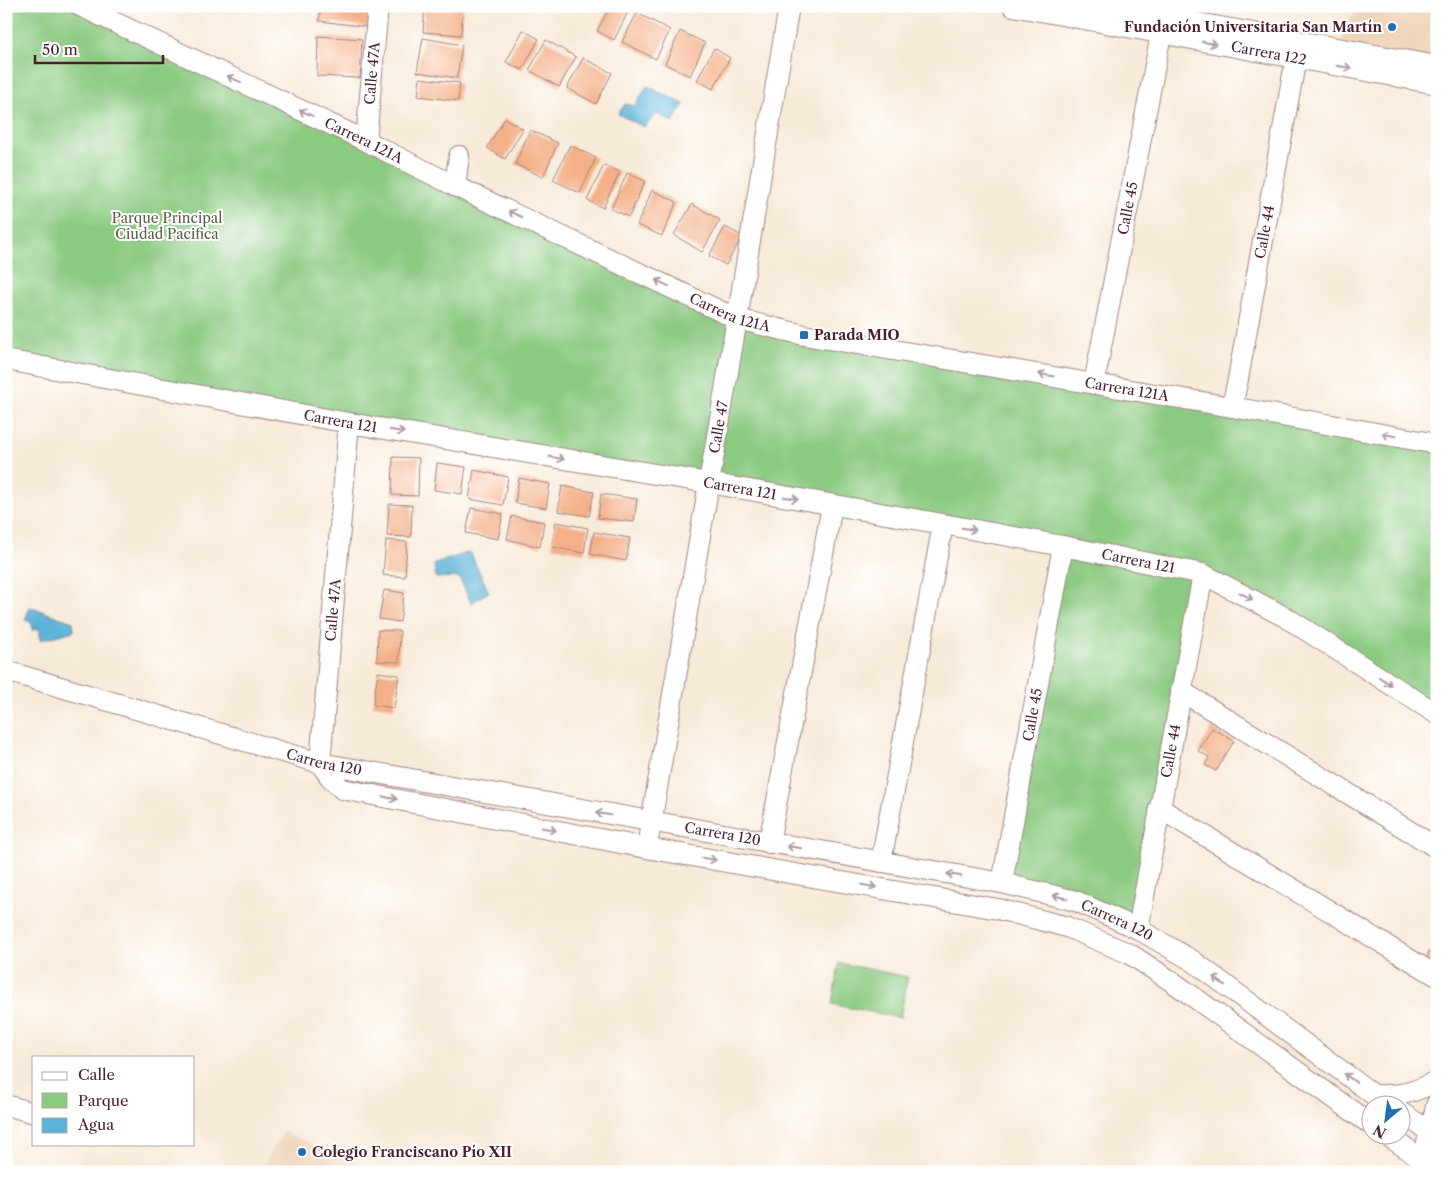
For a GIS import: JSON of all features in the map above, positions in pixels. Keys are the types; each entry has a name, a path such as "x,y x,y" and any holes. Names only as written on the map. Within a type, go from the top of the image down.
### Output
{"street":[{"name":"Carrera 121A","path":"80,6 737,319 804,335 1232,407 1437,444"},
{"name":"Calle 47A","path":"366,141 378,6"},
{"name":"Calle 47","path":"646,848 789,6"},
{"name":"Carrera 122","path":"1013,6 1161,34 1437,66"},
{"name":"Carrera 122","path":"1103,6 1437,84"},
{"name":"Calle 45","path":"1094,384 1161,34"},
{"name":"Calle 44","path":"1232,407 1297,50"},
{"path":"455,186 459,156"},
{"name":"Carrera 121","path":"6,360 349,423 942,524 1203,574 1286,618 1437,714"},
{"name":"Calle 47A","path":"320,763 349,423"},
{"path":"769,843 832,506"},
{"path":"881,862 942,524"},
{"name":"Calle 45","path":"1002,883 1063,546"},
{"name":"Calle 44","path":"1138,928 1203,574"},
{"name":"Carrera 120","path":"6,671 320,763 1002,883 1076,901 1138,928 1193,961 1377,1096"},
{"path":"1181,690 1437,848"},
{"name":"Carrera 120","path":"320,763 342,789 646,848 998,908 1067,927 1130,954 1177,984 1360,1117"},
{"path":"1159,808 1437,976"},
{"path":"1393,1096 1411,1092 1437,1080"},
{"path":"1403,1146 1430,1164 1437,1103"},
{"path":"6,1105 32,1113"},
{"path":"1410,1119 1433,1134"}],"shaded area":[{"name":"Fundación Universitaria San Martín","path":"1357,6 1437,6 1437,66 1338,48"},
{"name":"Colegio Franciscano Pío XII","path":"284,1132 379,1172 259,1172"}],"green space":[{"name":"Parque Principal Ciudad Pacifica","path":"6,6 80,6 737,319 1437,444 1437,714 1203,574 1138,929 1002,883 1063,546 6,360"},
{"path":"839,963 908,977 900,1018 832,1004"}],"water":[{"path":"647,86 684,104 673,122 657,114 644,127 618,114 625,104 635,106"},
{"path":"470,552 489,592 471,603 459,577 436,578 434,564"},
{"path":"30,607 73,622 74,631 40,640 40,629 32,630 32,623 25,620"}],"building":[{"path":"321,6 372,6 369,27 319,21"},
{"path":"425,6 463,6 461,35 423,32"},
{"path":"610,6 622,6 629,10 614,40 597,31"},
{"path":"637,13 670,30 656,59 622,42"},
{"path":"523,30 539,39 522,70 506,62"},
{"path":"680,31 705,43 690,76 665,64"},
{"path":"318,36 362,39 360,78 317,76"},
{"path":"423,38 462,45 457,78 417,72"},
{"path":"546,40 576,57 559,87 529,70"},
{"path":"714,48 730,58 713,89 697,80"},
{"path":"583,58 612,73 596,104 567,88"},
{"path":"420,78 460,83 458,101 418,96"},
{"path":"505,118 523,129 505,159 487,148"},
{"path":"530,130 558,143 543,177 515,164"},
{"path":"570,145 596,158 580,193 553,180"},
{"path":"604,165 620,172 603,208 587,200"},
{"path":"627,173 645,181 629,217 611,209"},
{"path":"652,190 677,202 662,236 637,225"},
{"path":"692,204 720,220 702,252 674,235"},
{"path":"725,227 742,236 726,265 709,256"},
{"path":"393,457 419,458 418,496 392,495"},
{"path":"437,463 466,467 462,494 434,490"},
{"path":"474,470 508,477 503,505 469,499"},
{"path":"519,478 550,484 546,508 515,503"},
{"path":"562,486 594,492 589,516 558,511"},
{"path":"601,494 637,499 634,522 598,518"},
{"path":"389,504 412,505 411,537 387,536"},
{"path":"471,508 503,514 498,539 466,533"},
{"path":"512,516 544,522 540,547 507,539"},
{"path":"556,522 588,528 584,553 552,547"},
{"path":"594,532 630,538 626,561 590,554"},
{"path":"386,540 407,542 405,577 383,575"},
{"path":"384,590 404,593 400,622 379,619"},
{"path":"378,630 400,631 399,662 377,661"},
{"path":"378,672 399,675 394,708 373,705"},
{"path":"1212,728 1234,741 1216,771 1205,765 1209,757 1198,751"},
{"path":"1429,951 1437,955 1437,969 1425,963"}],"place":[{"name":"Fundación Universitaria San Martín","path":"1392,27"},
{"name":"Parada MIO","path":"804,335"},
{"name":"Colegio Franciscano Pío XII","path":"302,1152"}]}
